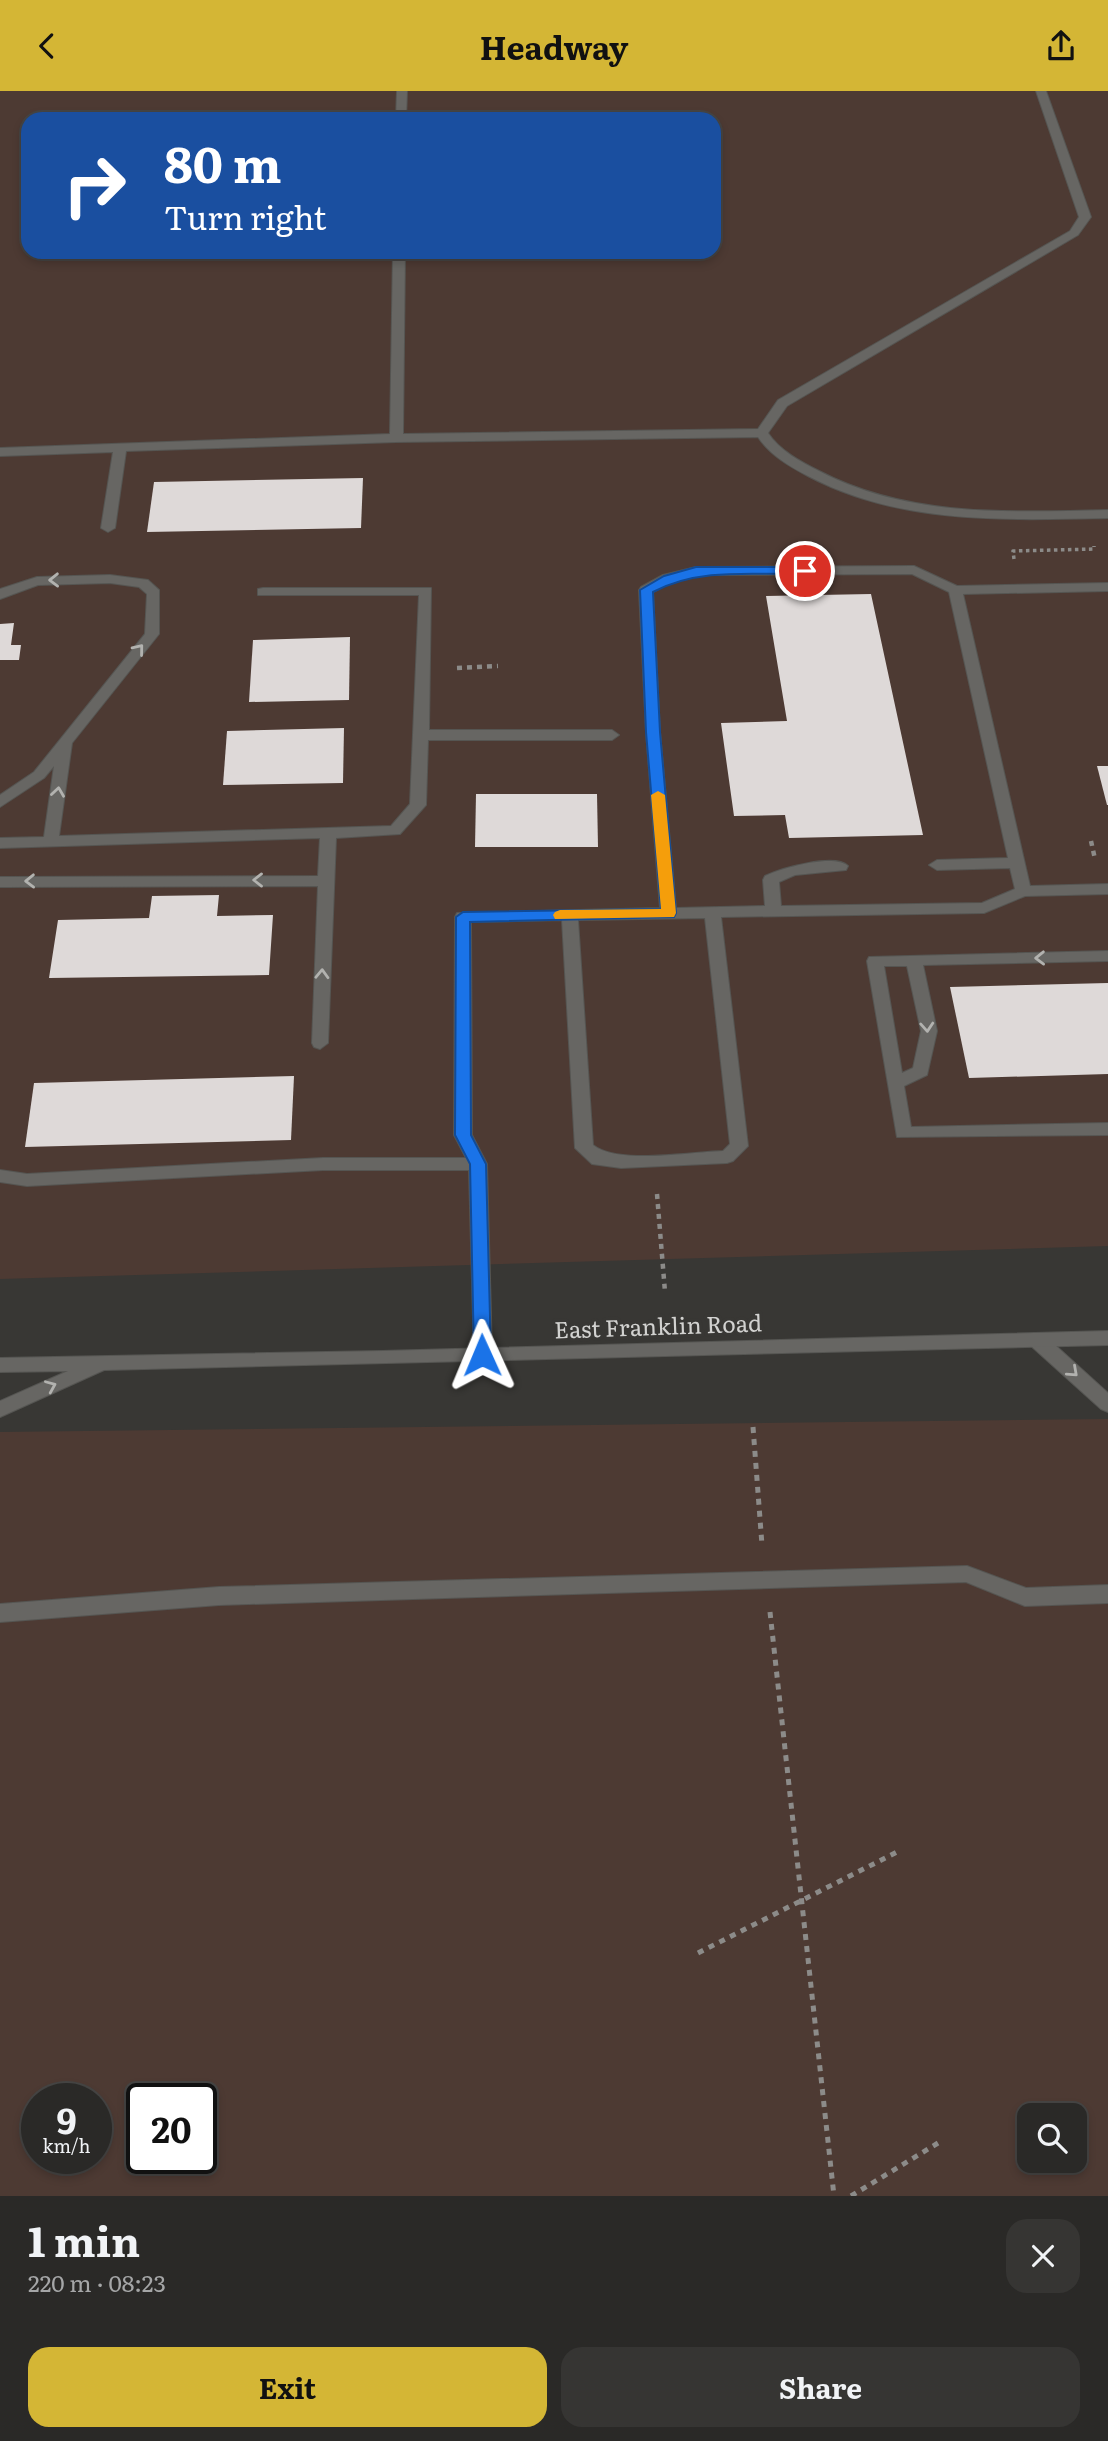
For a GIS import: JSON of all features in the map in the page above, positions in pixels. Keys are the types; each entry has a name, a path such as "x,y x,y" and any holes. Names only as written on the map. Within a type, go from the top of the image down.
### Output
{"main road":[{"path":"401,112 402,91"},
{"path":"762,433 782,403 1074,233 1085,217 1041,91"},
{"path":"396,438 399,259"},
{"path":"0,452 396,438 762,433"},
{"path":"762,433 769,447 823,481 887,503 944,515 999,517 1108,514"},
{"path":"108,528 120,448"},
{"path":"668,913 654,745 646,590 668,578 696,571 914,570 955,590 1108,587"},
{"path":"0,595 9,589 37,581 98,579 143,583 154,593 152,634 39,775 0,802"},
{"path":"0,843 395,831 418,805 426,590 263,592"},
{"path":"955,590 1023,891"},
{"path":"421,735 612,734"},
{"path":"51,841 65,742"},
{"path":"320,1042 328,833"},
{"path":"937,865 1017,863"},
{"path":"773,911 771,880 781,874 800,870 840,866"},
{"path":"0,882 326,881"},
{"path":"482,1355 478,1164 463,1135 463,917 984,908 1023,891 1108,889"},
{"path":"570,915 584,1148 598,1159 621,1162 727,1157 740,1146 712,913"},
{"path":"1108,956 875,961 903,1133 1108,1129"},
{"path":"895,1083 921,1071 929,1031 914,960"},
{"path":"0,1176 26,1180 323,1164 478,1164"},
{"name":"East Franklin Road","path":"0,1365 1108,1338"},
{"path":"1037,1340 1108,1404"},
{"path":"0,1409 103,1364"},
{"path":"0,1613 219,1596 967,1574 1025,1597 1108,1594"}],"path":[{"path":"423,669 498,666"},
{"path":"1091,841 1097,867"},
{"path":"657,1191 665,1292"},
{"path":"753,1427 762,1550"},
{"path":"770,1611 834,2196"},
{"path":"698,1953 899,1851"},
{"path":"851,2196 938,2143"}],"shaded area":[{"path":"0,91 1108,91 1108,1246 0,1279"},
{"path":"1108,1419 1108,2196 0,2196 0,1432"}],"building":[{"path":"363,478 361,528 147,532 154,482"},
{"path":"871,594 923,835 789,838 785,815 734,816 721,723 787,721 766,596"},
{"path":"14,623 11,645 21,645 19,660 0,660 0,624"},
{"path":"350,637 349,700 249,702 253,640"},
{"path":"344,728 343,783 223,785 227,731"},
{"path":"1097,766 1108,766 1108,805 1107,805"},
{"path":"476,794 597,794 598,847 475,847"},
{"path":"219,895 217,916 273,915 269,975 49,978 58,920 149,918 152,896"},
{"path":"1108,983 1108,1074 969,1078 950,987"},
{"path":"294,1076 291,1140 25,1147 34,1083"}],"slow traffic":[{"path":"560,915 668,913 658,795"}],"route":[{"path":"482,1355 478,1164 463,1135 463,917 668,913 653,732 646,590 668,578 696,571 805,571"}]}
